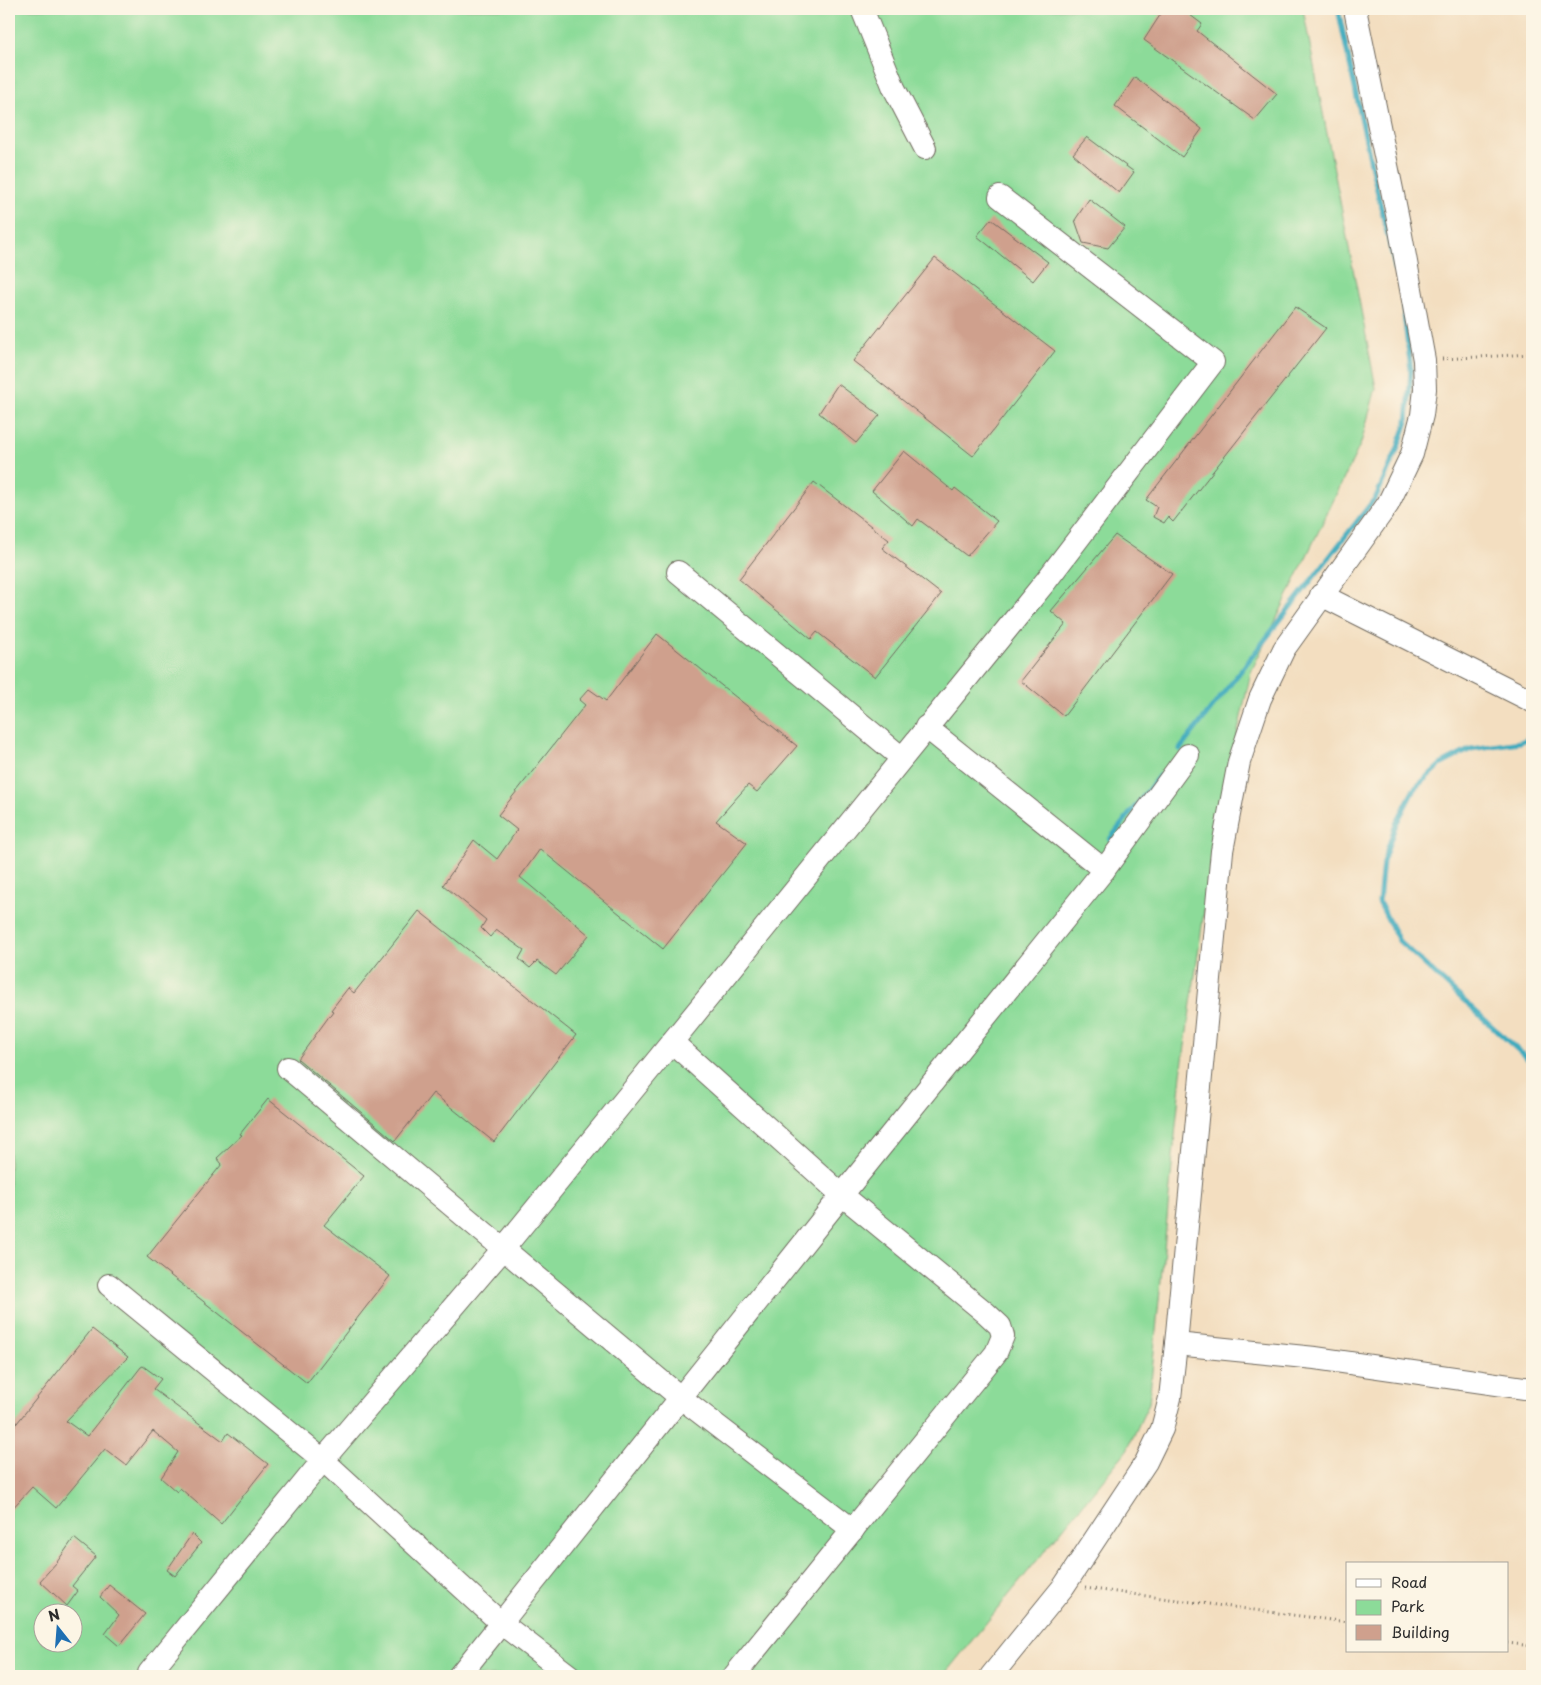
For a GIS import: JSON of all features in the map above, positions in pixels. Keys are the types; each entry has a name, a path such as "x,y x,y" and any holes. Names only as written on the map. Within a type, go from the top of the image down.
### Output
{"street":[{"path":"862,9 894,88 925,148"},
{"path":"991,1676 1064,1586 1146,1462 1162,1429 1170,1398 1176,1344 1222,851 1238,762 1260,699 1284,649 1388,504 1412,454 1422,415 1424,360 1399,224 1355,9"},
{"path":"149,1673 323,1460 503,1249 672,1042 1046,581 1213,362 1000,197"},
{"path":"678,572 902,758"},
{"path":"1321,596 1532,701"},
{"path":"926,727 1104,870"},
{"path":"459,1676 1104,870 1188,755"},
{"path":"672,1042 842,1195 986,1313 1000,1326 1003,1336 996,1352 734,1676"},
{"path":"288,1068 681,1398 852,1530"},
{"path":"109,1285 323,1460 501,1623 570,1676"},
{"path":"1176,1344 1315,1358 1532,1389"}],"path":[{"path":"1424,360 1532,354"},
{"path":"1064,1586 1346,1622"},
{"path":"1508,1643 1532,1646"}],"green space":[{"path":"9,9 1303,9 1376,388 1361,443 1251,672 1215,834 1181,1074 1149,1403 1127,1450 943,1676 9,1676"}],"building":[{"path":"1164,9 1182,9 1202,24 1197,31 1277,94 1255,120 1144,40"},
{"path":"1135,77 1202,129 1182,157 1115,106"},
{"path":"1087,137 1134,172 1119,193 1073,154"},
{"path":"1089,199 1125,227 1108,248 1083,243 1075,220"},
{"path":"991,219 1048,262 1033,281 977,236"},
{"path":"935,258 1055,351 973,456 853,361"},
{"path":"1295,307 1326,328 1173,522 1168,517 1164,523 1153,517 1157,507 1146,500"},
{"path":"838,384 880,415 856,443 819,413"},
{"path":"904,451 953,491 955,488 997,521 967,556 918,519 913,526 872,491"},
{"path":"814,482 889,540 882,548 941,594 875,677 817,632 811,639 739,579"},
{"path":"1115,535 1172,574 1064,716 1021,681 1066,624 1051,611"},
{"path":"657,634 797,746 757,792 748,785 716,821 747,843 663,949 540,849 520,877 589,935 556,975 537,961 530,968 519,959 524,950 496,930 490,937 481,928 486,920 443,885 474,840 497,859 517,830 498,815 585,705 579,700 589,689 606,701"},
{"path":"419,911 576,1035 494,1142 433,1093 395,1141 298,1059 348,988 354,993"},
{"path":"268,1099 364,1176 324,1225 390,1276 307,1383 147,1257 222,1164 217,1158 242,1135 240,1134"},
{"path":"92,1329 128,1357 66,1421 87,1436 143,1366 161,1379 153,1389 223,1441 228,1433 268,1464 221,1524 180,1488 177,1492 161,1478 178,1452 153,1431 126,1465 105,1449 56,1508 32,1487 9,1512 9,1433"},
{"path":"192,1534 201,1543 175,1576 167,1570"},
{"path":"74,1538 96,1556 72,1586 78,1591 70,1602 63,1602 40,1581 57,1562"},
{"path":"109,1585 145,1614 119,1646 105,1634 119,1615 100,1597"}],"waterway":[{"path":"1338,9 1396,272"},
{"path":"1180,749 1376,497 1407,422 1411,370 1403,307"},
{"path":"1532,737 1520,742 1471,749 1440,765 1414,789 1396,824 1383,862 1379,902 1399,941 1532,1063"},
{"path":"1110,839 1159,776"}]}
